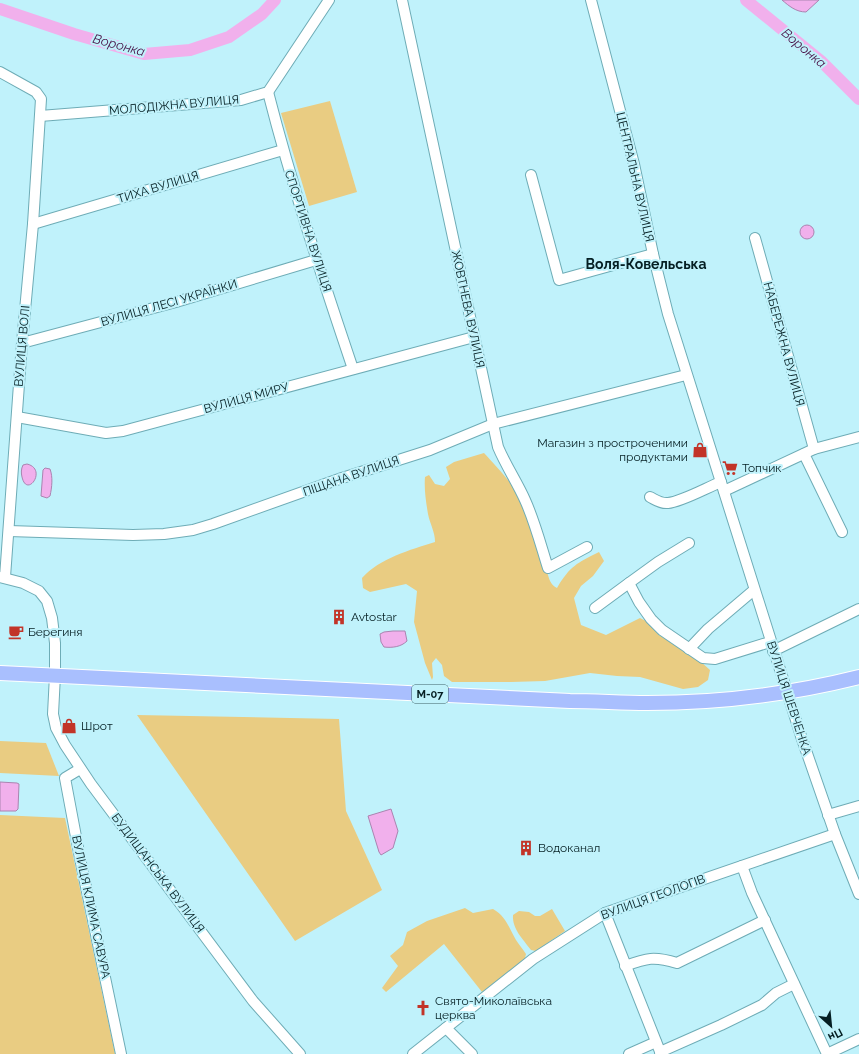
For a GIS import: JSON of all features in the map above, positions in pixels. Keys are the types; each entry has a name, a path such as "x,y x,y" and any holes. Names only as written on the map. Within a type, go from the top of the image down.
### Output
{"highway":[{"name":"М-07","path":"0,673 570,701 647,703 730,698 787,691 859,677"}],"street":[{"path":"268,92 329,0"},
{"name":"ЖОВТНЕВА ВУЛИЦЯ","path":"402,0 498,447 532,514 548,568 587,547"},
{"name":"ЦЕНТРАЛЬНА ВУЛИЦЯ","path":"591,0 634,164 652,254 668,314 686,375 724,491"},
{"name":"ВУЛИЦЯ ВОЛІ","path":"0,72 36,92 42,99 33,224 22,343 9,531 3,577"},
{"name":"МОЛОДІЖНА ВУЛИЦЯ","path":"40,116 242,100 268,92"},
{"name":"СПОРТИВНА ВУЛИЦЯ","path":"268,92 283,150 316,260 353,369"},
{"name":"ТИХА ВУЛИЦЯ","path":"33,224 283,150"},
{"path":"531,175 559,280 652,254"},
{"name":"НАБЕРЕЖНА ВУЛИЦЯ","path":"755,238 809,451 842,532"},
{"name":"ВУЛИЦЯ ЛЕСІ УКРАЇНКИ","path":"22,343 176,302 316,260"},
{"name":"ВУЛИЦЯ МИРУ","path":"17,417 106,433 123,431 474,337"},
{"name":"ПІЩАНА ВУЛИЦЯ","path":"9,531 133,535 164,534 192,530 213,524 342,478 430,450 493,424 686,375"},
{"path":"650,497 660,502 667,503 724,491 809,451 859,437"},
{"name":"ВУЛИЦЯ ШЕВЧЕНКА","path":"724,491 801,736 828,815 859,894"},
{"path":"595,608 658,562 689,543"},
{"name":"БУДИЩАНСЬКА ВУЛИЦЯ","path":"3,577 23,583 39,591 47,602 52,618 55,643 53,714 56,728 65,745 80,768 253,1001 295,1052"},
{"path":"630,583 639,602 651,619 662,630 703,658 715,659 772,647 859,609"},
{"path":"690,649 708,629 754,590"},
{"name":"ВУЛИЦЯ КЛИМА САВУРА","path":"80,768 65,778 80,858 121,1054"},
{"path":"828,815 859,806"},
{"name":"ВУЛИЦЯ ГЕОЛОГІВ","path":"413,1054 533,959 604,913 835,834"},
{"path":"742,866 765,920 827,1054 859,1039"},
{"path":"604,913 659,1049"},
{"path":"625,966 643,959 661,958 677,963 765,920"},
{"path":"629,1054 659,1049 721,1025 762,1005 776,993 794,984"},
{"path":"446,1028 472,1054"}],"shaded area":[{"path":"782,0 819,0 806,12 802,12 796,10"},
{"path":"330,101 357,192 309,206 281,113"},
{"path":"807,225 812,227 814,232 812,237 807,239 802,237 800,232 802,227"},
{"path":"484,453 509,481 521,498 545,556 550,581 553,585 557,588 570,570 585,559 599,552 604,561 593,576 581,586 574,598 581,625 606,635 640,618 646,621 659,635 700,661 710,670 708,680 698,687 683,689 640,677 590,673 545,681 452,682 444,676 442,665 436,658 432,663 432,680 425,663 414,622 417,591 406,584 370,592 363,588 362,578 377,565 386,560 435,542 427,509 425,477 429,475 435,484 444,486 450,479 446,467 454,462"},
{"path":"27,464 33,467 36,471 34,481 28,485 25,483 21,472 23,465"},
{"path":"45,468 50,469 52,479 50,496 47,498 41,496 43,470"},
{"path":"393,631 405,631 407,641 396,647 384,647 381,642 380,634"},
{"path":"137,715 339,719 346,811 382,890 295,941"},
{"path":"0,741 46,743 59,776 0,773"},
{"path":"0,782 19,784 18,809 16,811 0,811"},
{"path":"391,809 398,831 393,848 381,855 368,816"},
{"path":"0,815 65,818 115,1054 0,1054"},
{"path":"465,908 473,913 493,909 501,915 526,954 524,962 482,992 444,944 386,992 382,988 398,966 390,956 403,945 407,932 427,921"},
{"path":"552,909 565,931 536,951 531,950 516,929 513,915 519,911 529,912 535,916 540,916"}],"waterway":[{"name":"Воронка","path":"0,9 74,34 144,54 190,50 229,37 262,14 275,0"},
{"name":"Воронка","path":"746,0 822,62 859,99"}],"place":[{"name":"Магазин з простроченими продуктами","path":"700,450"},
{"name":"Топчик","path":"730,468"},
{"name":"Avtostar","path":"339,617"},
{"name":"Берегиня","path":"16,632"},
{"name":"Шрот","path":"69,726"},
{"name":"Водоканал","path":"526,848"},
{"name":"Свято-Миколаївська церква","path":"423,1008"}],"district":[{"name":"Воля-Ковельська","path":"646,264"}]}
